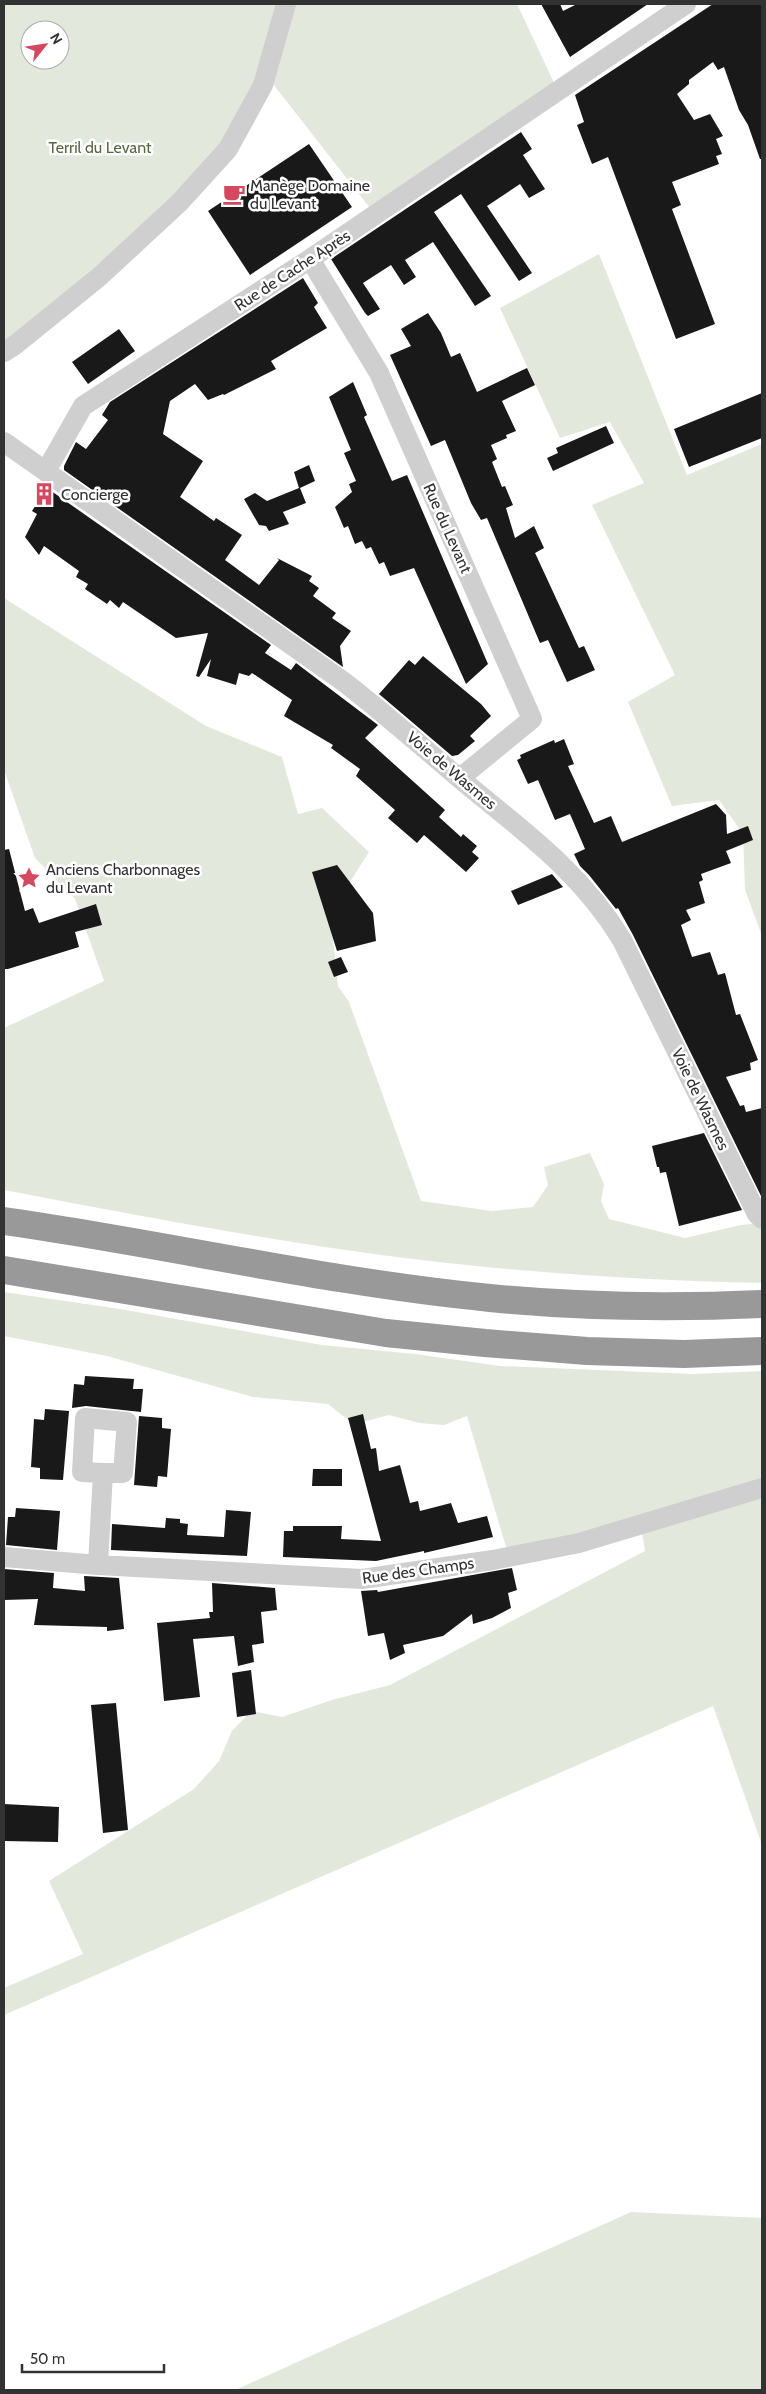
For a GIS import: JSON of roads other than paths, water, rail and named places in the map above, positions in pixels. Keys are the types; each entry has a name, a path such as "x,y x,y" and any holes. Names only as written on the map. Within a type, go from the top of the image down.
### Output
{"highway":[{"path":"4,1221 92,1234 379,1284 488,1298 586,1306 684,1307 762,1304"},
{"path":"4,1270 386,1333 587,1350 684,1354 762,1351"}],"street":[{"path":"4,352 99,277 179,203 228,149 263,85 286,4"},
{"name":"Rue de Cache Après","path":"46,471 83,406 310,259 686,4"},
{"name":"Rue du Levant","path":"310,259 379,373 532,719 460,778"},
{"name":"Voie de Wasmes","path":"4,442 344,682 384,713 558,859 605,913 622,940 757,1214 762,1219"},
{"path":"98,1565 103,1473"},
{"name":"Rue des Champs","path":"4,1556 98,1565 362,1579 493,1560 579,1543 762,1488"}],"place":[{"name":"Manège Domaine du Levant","path":"234,194"},
{"name":"Concierge","path":"44,494"},
{"name":"Anciens Charbonnages du Levant","path":"29,878"}],"park label":[{"name":"Terril du Levant","path":"100,147"}]}
